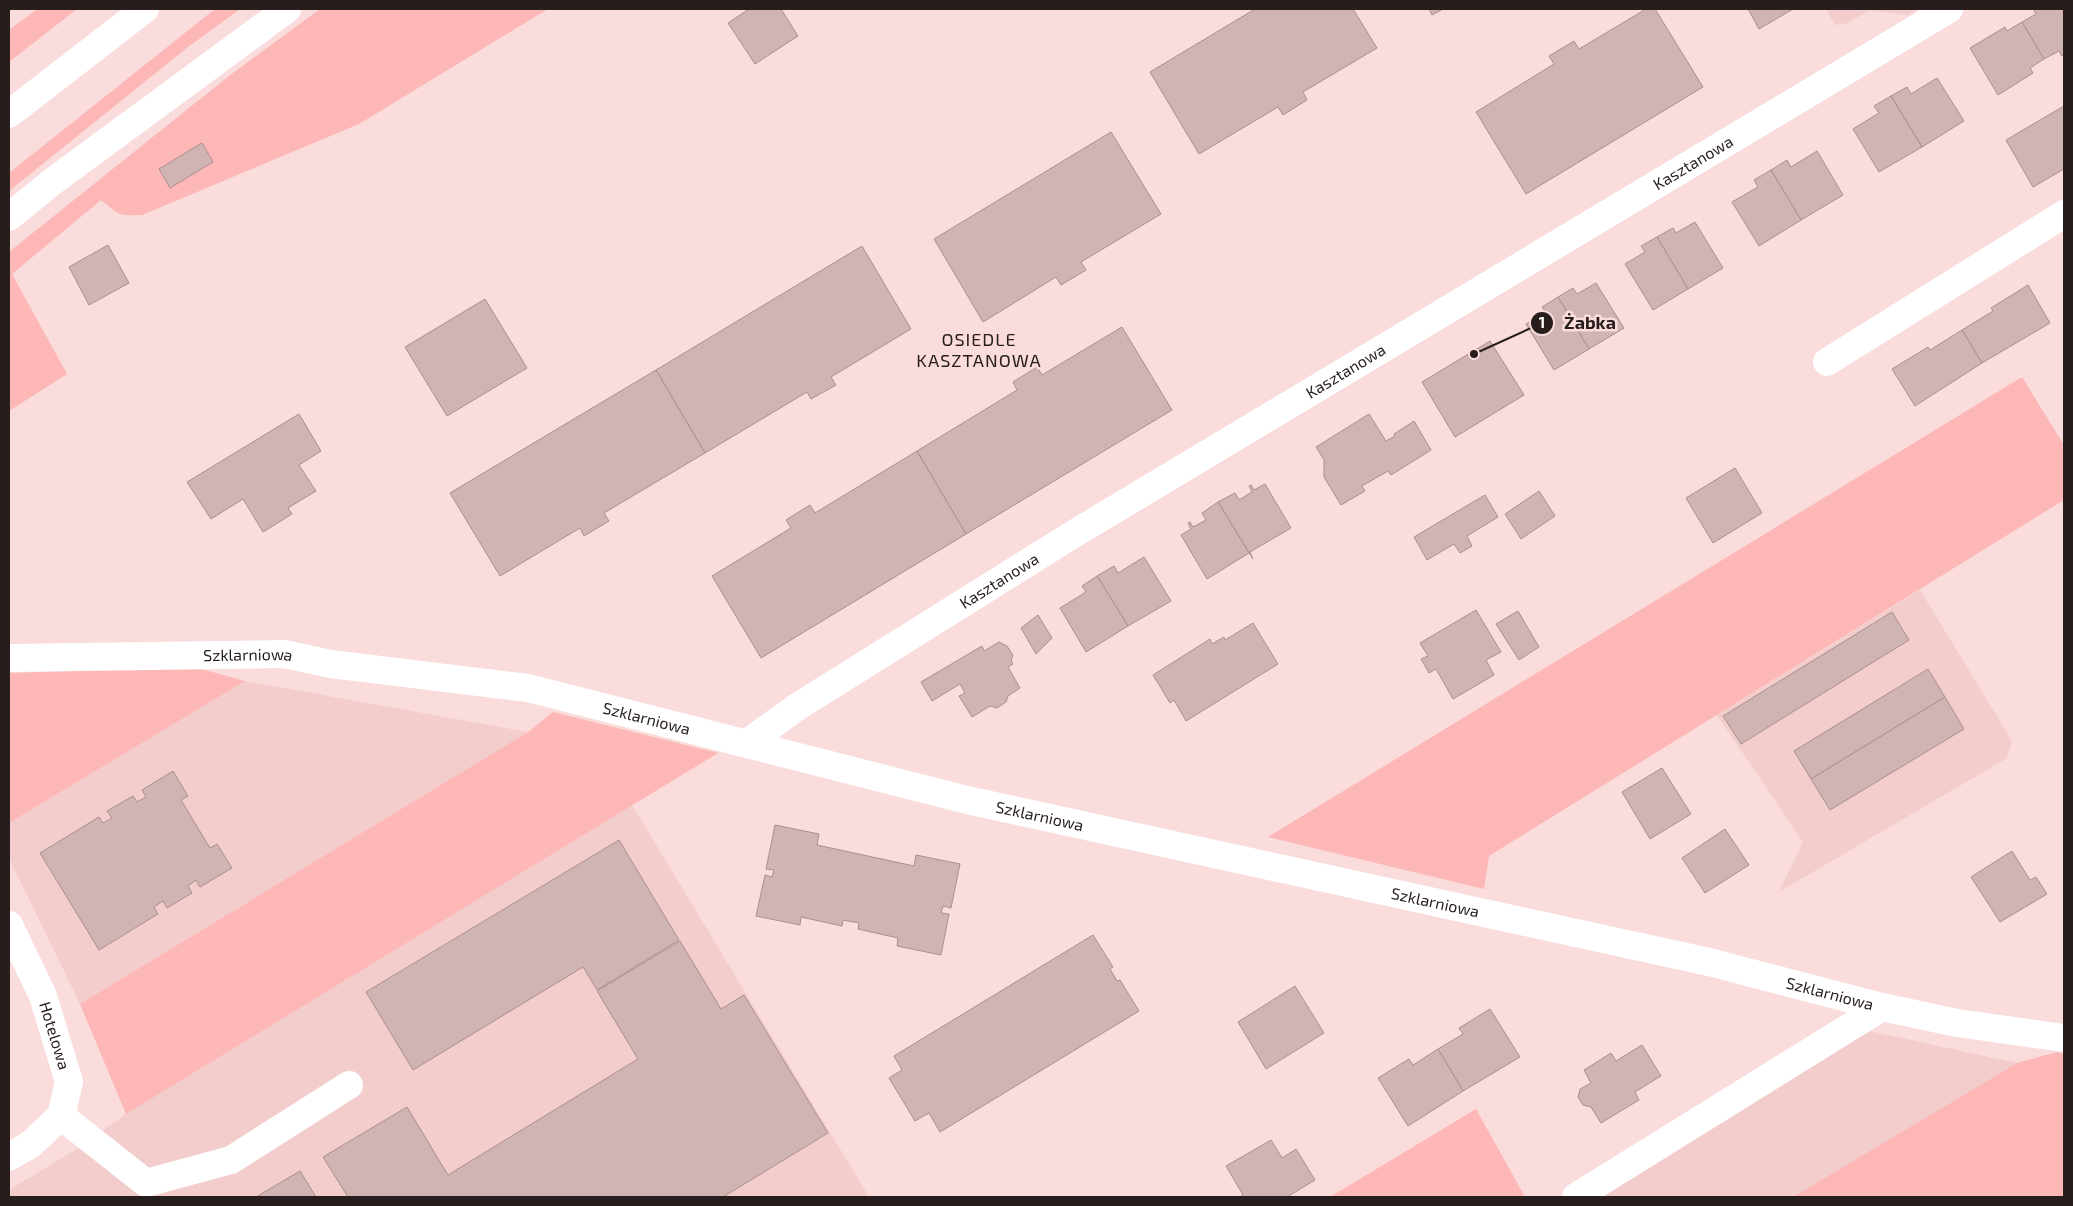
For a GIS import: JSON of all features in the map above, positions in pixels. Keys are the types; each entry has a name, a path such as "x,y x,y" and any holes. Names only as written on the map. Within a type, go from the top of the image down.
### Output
{"main road":[{"path":"9,114 145,9"},
{"path":"9,217 52,182 286,9"},
{"name":"Kasztanowa","path":"747,743 797,707 1081,530 1949,9"},
{"path":"1827,362 2064,214"},
{"name":"Szklarniowa","path":"9,658 284,654 331,664 528,688 967,800 1709,962 1882,1007 1956,1024 2064,1038"},
{"name":"Hotelowa","path":"9,925 43,996 69,1082 62,1116"},
{"path":"1576,1197 1882,1007"},
{"path":"9,1157 31,1144 62,1116 146,1183 231,1160 349,1084"}],"shaded area":[{"path":"37,9 77,9 9,62 9,30"},
{"path":"215,9 240,9 188,47 9,191 9,173"},
{"path":"320,9 548,9 359,124 142,215 119,214 101,200 12,274 67,374 9,411 9,252 229,76"},
{"path":"1826,9 1913,9 1914,12 1909,15 1869,10 1848,23 1835,25"},
{"path":"2022,377 2064,445 2064,500 1489,856 1484,889 1268,837"},
{"path":"1920,590 2012,741 2007,758 1779,892 1803,842 1717,715"},
{"path":"194,667 245,681 9,823 9,673"},
{"path":"245,681 528,732 80,1004 9,858 9,823"},
{"path":"553,712 718,753 126,1114 80,1004 528,732"},
{"path":"632,805 869,1197 9,1197 9,1190 77,1149 126,1114"},
{"path":"1869,1031 2017,1063 1793,1197 1602,1197"},
{"path":"2057,1052 2064,1054 2064,1197 1793,1197 2017,1063"},
{"path":"1476,1109 1525,1197 1330,1197"}],"building":[{"path":"749,9 781,9 798,36 755,64 728,23"},
{"path":"1255,9 1353,9 1377,48 1303,92 1307,100 1283,115 1278,107 1199,154 1150,72"},
{"path":"1429,9 1443,9 1432,15"},
{"path":"1646,9 1655,9 1703,87 1526,194 1476,112 1554,64 1549,56 1574,41 1579,49"},
{"path":"1748,9 1793,9 1759,29"},
{"path":"2035,9 2064,9 2064,54 2062,56 2059,51 2044,59 2022,22 2036,14"},
{"path":"2022,22 2044,59 2030,68 2033,73 1998,95 1970,48 2005,27 2007,31"},
{"path":"1937,78 1964,121 1922,147 1891,96 1907,87 1911,94"},
{"path":"1891,96 1922,147 1879,172 1853,129 1879,113 1874,106"},
{"path":"2064,106 2064,169 2033,187 2006,140"},
{"path":"1111,132 1161,214 1081,262 1086,270 1061,285 1056,277 983,322 934,239"},
{"path":"202,143 213,162 170,188 159,169"},
{"path":"1817,151 1843,195 1801,220 1771,170 1787,160 1791,167"},
{"path":"1771,170 1801,220 1759,246 1732,202 1758,187 1754,180"},
{"path":"1695,222 1723,268 1688,289 1657,237 1673,228 1676,233"},
{"path":"1657,237 1688,289 1653,310 1625,264 1645,252 1641,246"},
{"path":"108,245 129,283 89,305 69,267"},
{"path":"862,246 911,329 831,377 836,385 811,399 807,392 705,453 656,370"},
{"path":"1596,283 1624,328 1589,349 1558,297 1573,288 1577,294"},
{"path":"2028,285 2050,323 1982,363 1962,330 1993,311 1991,308"},
{"path":"1558,297 1589,349 1554,370 1526,324 1546,313 1542,307"},
{"path":"485,299 527,368 447,416 405,347"},
{"path":"1122,327 1172,410 966,534 917,451 1017,390 1013,382 1037,367 1042,375"},
{"path":"1962,330 1982,363 1915,406 1892,369 1928,347 1930,350"},
{"path":"1490,341 1524,395 1455,437 1422,382"},
{"path":"656,370 705,453 604,513 609,521 584,536 580,528 500,576 450,493"},
{"path":"299,414 321,451 299,465 316,491 288,508 292,514 263,532 243,499 211,519 187,482"},
{"path":"1369,414 1386,441 1414,421 1431,450 1391,475 1388,471 1362,486 1365,491 1341,505 1324,477 1324,460 1316,447"},
{"path":"917,451 966,534 761,658 712,576 791,528 786,520 810,505 815,513"},
{"path":"1735,468 1762,513 1713,543 1686,498"},
{"path":"1265,484 1291,528 1250,552 1253,559 1218,502 1235,493 1239,500 1252,492 1249,486 1251,485 1254,490"},
{"path":"1539,491 1555,516 1521,539 1505,514"},
{"path":"1485,495 1498,517 1467,536 1472,546 1460,553 1454,544 1427,560 1414,537"},
{"path":"1218,502 1249,553 1207,579 1181,535 1191,529 1188,523 1190,522 1193,527 1206,520 1202,513"},
{"path":"1144,557 1171,601 1128,626 1097,576 1114,566 1118,573"},
{"path":"1097,576 1128,626 1086,652 1060,608 1086,592 1082,586"},
{"path":"1476,610 1501,652 1486,660 1494,675 1453,699 1436,669 1429,673 1421,659 1428,656 1420,643"},
{"path":"1518,611 1539,647 1519,660 1496,624"},
{"path":"1892,612 1909,640 1741,744 1723,716"},
{"path":"1038,615 1052,638 1036,654 1021,628"},
{"path":"1253,623 1278,664 1186,721 1174,700 1170,703 1153,675 1210,639 1212,644 1224,637 1225,640"},
{"path":"999,642 1007,646 1013,655 1011,661 1013,664 1008,667 1020,688 1008,696 1006,702 997,708 990,706 972,717 959,696 965,693 960,684 932,701 921,682 982,646 984,651"},
{"path":"1928,669 1945,697 1811,779 1794,751"},
{"path":"1945,697 1964,729 1830,810 1811,779"},
{"path":"1662,768 1691,814 1650,839 1622,792"},
{"path":"173,771 188,796 181,800 210,848 217,844 232,868 200,887 196,880 188,886 192,893 167,908 163,901 154,907 158,914 99,950 40,853 99,817 103,823 112,818 107,811 133,796 137,802 146,797 142,790"},
{"path":"775,825 819,834 817,845 914,866 916,855 960,864 951,908 943,906 941,913 949,914 941,955 897,946 898,938 858,929 859,923 843,920 842,926 801,917 800,925 756,916 765,875 772,877 774,870 766,869"},
{"path":"1725,829 1749,865 1705,893 1682,858"},
{"path":"619,840 679,940 597,990 583,967 413,1070 366,992"},
{"path":"2012,851 2030,880 2036,877 2047,894 2000,922 1971,877"},
{"path":"1093,935 1113,967 1110,969 1117,981 1120,980 1139,1011 940,1132 929,1113 915,1121 889,1078 902,1070 894,1056"},
{"path":"680,941 721,1009 744,995 828,1133 723,1197 348,1197 323,1157 407,1107 448,1175 638,1059 597,991"},
{"path":"1295,986 1324,1033 1266,1069 1238,1022"},
{"path":"1490,1009 1520,1057 1463,1091 1438,1049 1463,1034 1459,1028"},
{"path":"1642,1045 1661,1076 1635,1092 1639,1100 1601,1123 1591,1107 1583,1105 1578,1097 1580,1089 1591,1083 1584,1070 1611,1053 1616,1061"},
{"path":"1438,1049 1463,1091 1408,1126 1378,1078 1409,1059 1413,1065"},
{"path":"1271,1140 1282,1158 1296,1149 1315,1180 1287,1197 1240,1197 1243,1195 1226,1166"},
{"path":"300,1171 316,1197 256,1197"}],"place":[{"name":"Żabka","path":"1474,354"}],"district":[{"name":"OSIEDLE KASZTANOWA","path":"979,350"}]}
